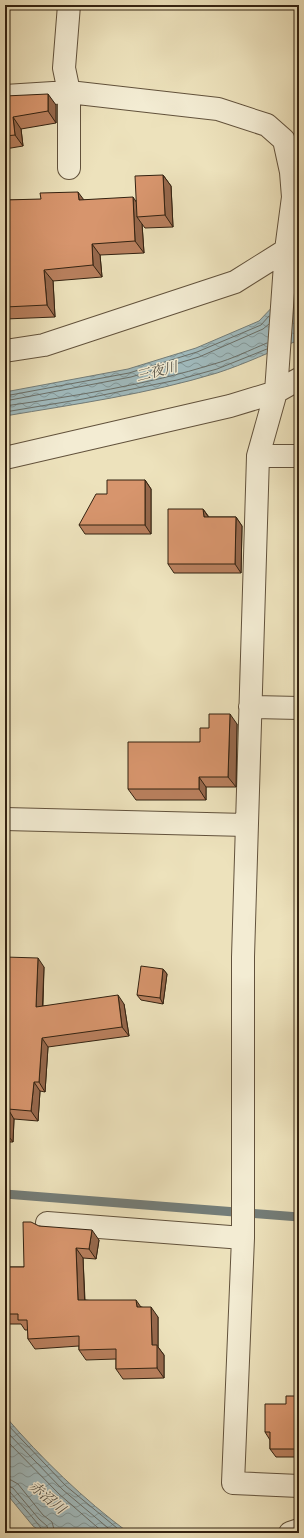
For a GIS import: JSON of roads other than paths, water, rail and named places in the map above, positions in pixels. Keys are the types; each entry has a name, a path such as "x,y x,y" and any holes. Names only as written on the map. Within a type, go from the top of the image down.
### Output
{"street":[{"path":"69,5 64,68 69,92 69,168"},
{"path":"5,96 69,92 218,109 267,125 284,140 296,195 292,247 276,392 258,456 243,957 243,1226 233,1483 299,1486"},
{"path":"5,351 44,345 236,282 292,247"},
{"path":"5,458 230,406 276,392 299,379"},
{"path":"258,456 299,456"},
{"path":"250,707 299,708"},
{"path":"5,819 246,825"},
{"path":"47,1223 243,1226"},
{"path":"290,1533 299,1530"}],"water":[{"name":"三夜川","path":"299,279 299,340 238,366 165,387 112,398 5,416 5,392 128,369 196,348 259,321"},
{"name":"赤沼川","path":"5,1416 64,1478 95,1506 129,1533 43,1533 33,1526 5,1492"}],"waterway":[{"path":"5,1194 299,1217"}]}
